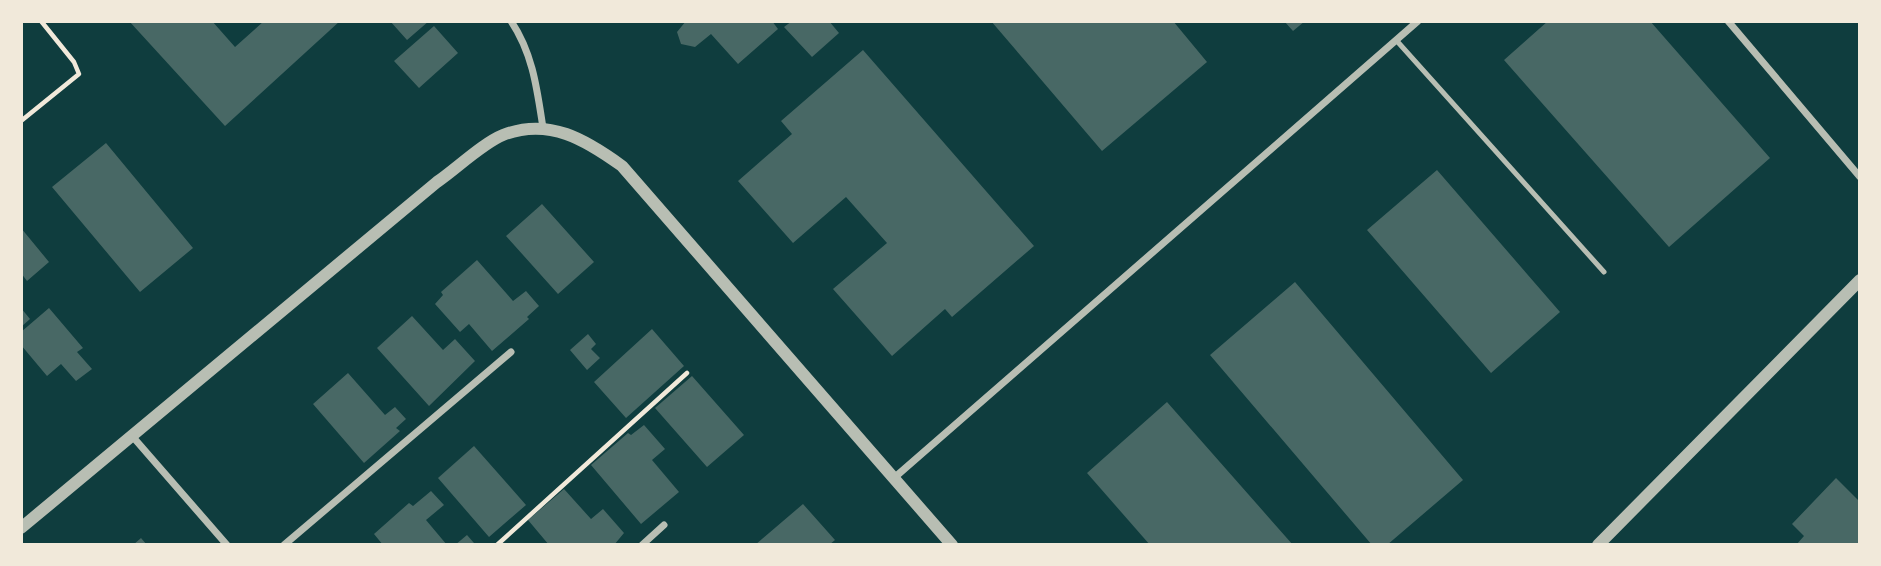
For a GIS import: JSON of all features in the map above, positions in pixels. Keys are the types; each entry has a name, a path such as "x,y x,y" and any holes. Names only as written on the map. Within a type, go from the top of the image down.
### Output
{"street":[{"path":"511,21 524,41 536,74 543,128"},
{"path":"894,478 1418,21"},
{"path":"1728,21 1860,177"},
{"path":"21,528 438,182 503,135 543,128 585,139 622,166 952,545"},
{"path":"1598,545 1860,280"},
{"path":"284,545 511,352"},
{"path":"133,437 228,545"},
{"path":"642,545 664,525"}],"lane":[{"path":"1396,40 1604,272"}],"path":[{"path":"21,121 79,74 74,62 41,21"},
{"path":"497,545 687,373"}],"building":[{"path":"129,21 212,21 235,47 264,21 340,21 225,126"},
{"path":"390,21 429,21 407,40"},
{"path":"686,21 772,21 778,29 738,64 711,34 695,47 681,44 677,32"},
{"path":"792,21 829,21 839,33 812,57 784,27"},
{"path":"991,21 1173,21 1207,62 1102,151"},
{"path":"1284,21 1305,21 1293,31"},
{"path":"1548,21 1650,21 1770,158 1669,247 1504,60"},
{"path":"434,26 458,53 419,88 394,61"},
{"path":"863,50 1034,246 952,317 945,309 892,356 833,289 887,243 846,197 793,243 738,181 792,134 781,121"},
{"path":"106,143 193,248 140,292 52,187"},
{"path":"1437,170 1560,312 1491,373 1367,230"},
{"path":"542,204 594,262 558,294 506,236"},
{"path":"21,228 49,262 27,281 21,273"},
{"path":"477,260 513,301 526,291 539,306 527,317 529,319 492,351 469,324 460,332 435,304 443,295 441,292"},
{"path":"1295,282 1463,480 1387,545 1372,545 1210,355"},
{"path":"21,308 30,319 21,327"},
{"path":"49,308 83,348 77,352 92,369 76,381 61,364 47,376 21,345 21,332"},
{"path":"412,316 443,350 455,339 475,361 429,406 377,348"},
{"path":"652,329 684,366 626,418 594,382"},
{"path":"588,334 596,344 591,349 600,358 587,370 570,350"},
{"path":"348,373 385,415 395,407 406,419 396,428 400,431 364,463 313,404"},
{"path":"692,376 744,435 707,467 655,408"},
{"path":"1167,402 1293,545 1150,545 1087,473"},
{"path":"644,425 665,449 652,460 679,492 641,524 591,465 628,433 631,435"},
{"path":"474,446 526,505 489,537 438,478"},
{"path":"1836,478 1860,502 1860,545 1796,545 1804,536 1792,524"},
{"path":"564,489 591,519 603,509 624,533 614,545 549,545 528,520"},
{"path":"431,491 444,505 426,520 447,545 383,545 374,534 409,503 413,506"},
{"path":"803,504 835,540 829,545 755,545"},
{"path":"467,535 474,543 455,545"},
{"path":"141,538 147,545 133,545"}]}
